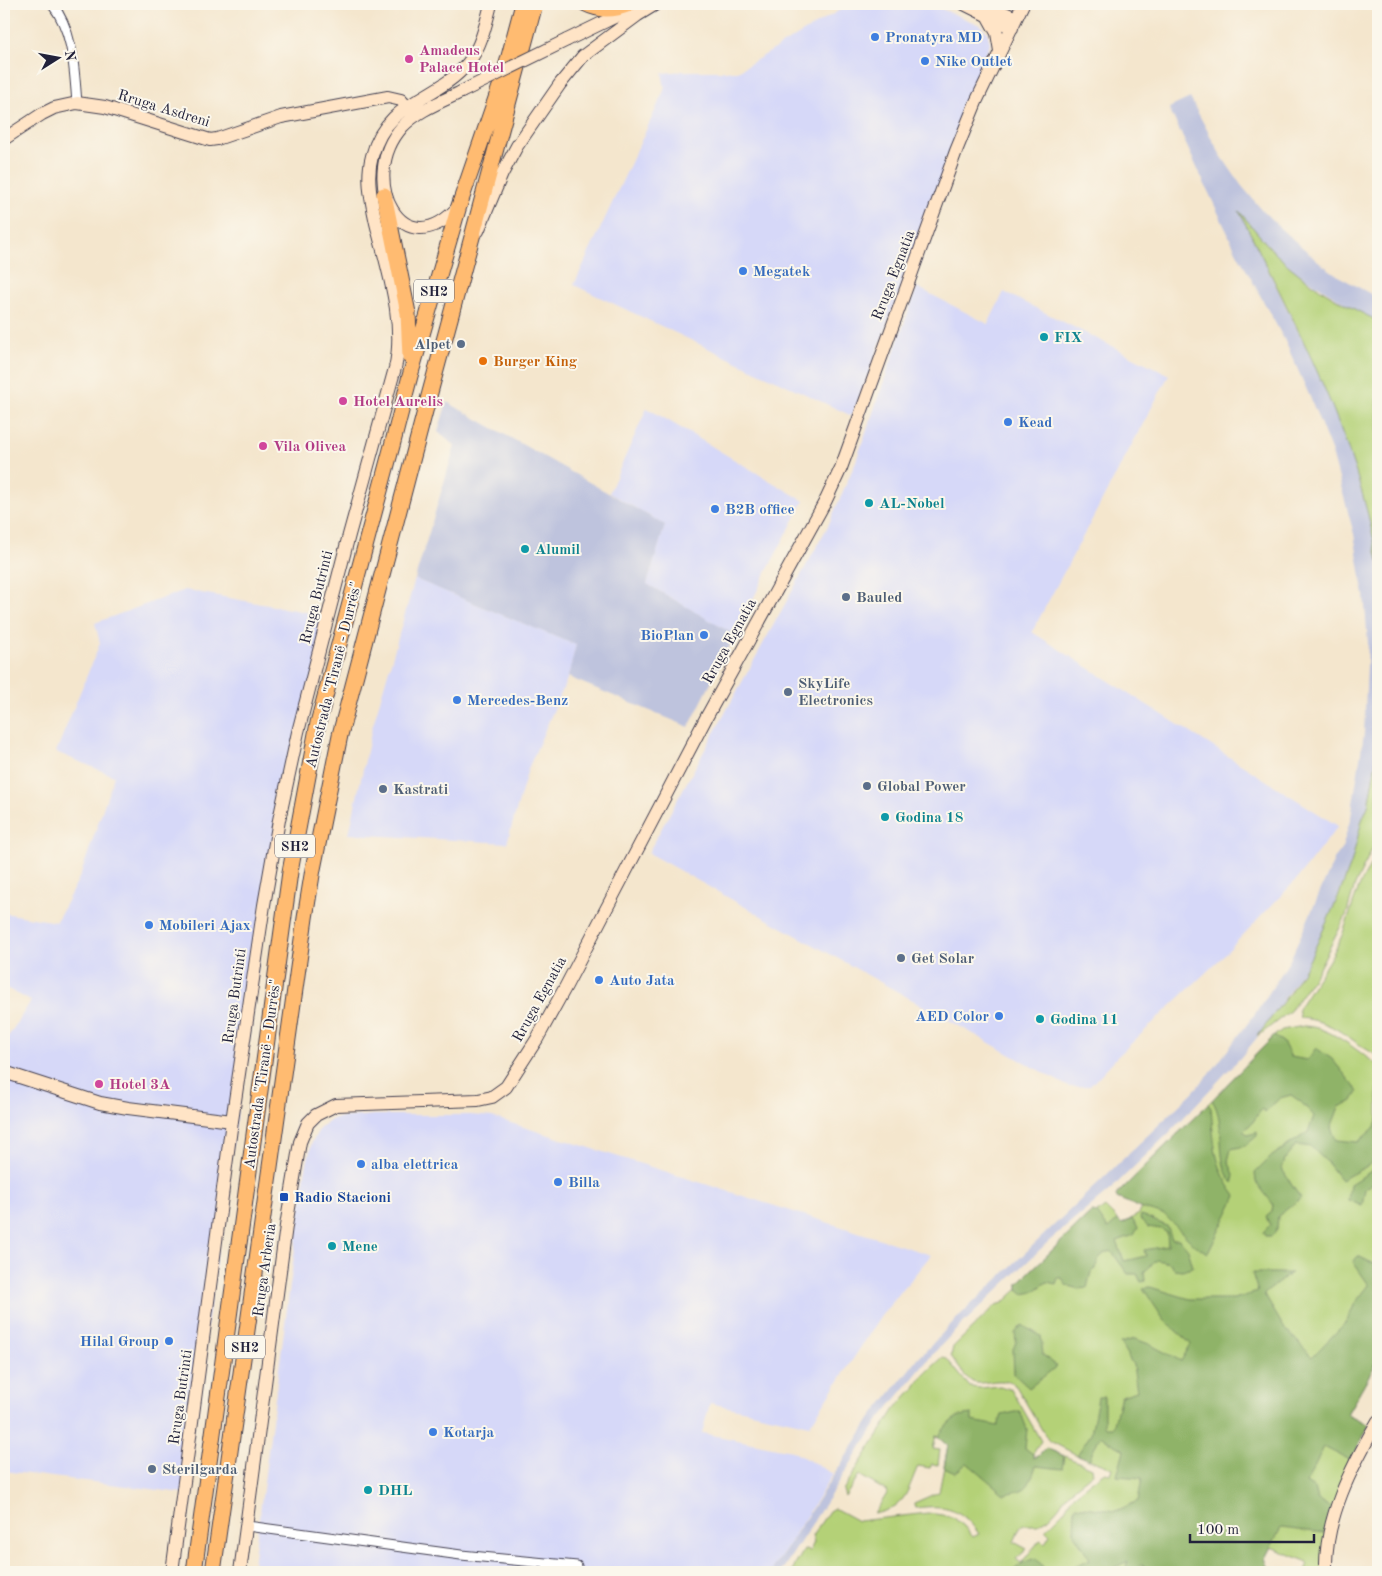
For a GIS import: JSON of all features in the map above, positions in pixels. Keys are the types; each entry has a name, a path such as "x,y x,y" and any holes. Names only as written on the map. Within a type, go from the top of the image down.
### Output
{"highway":[{"name":"Autostrada \"Tiranë - Durrës\"","path":"194,1572 290,872 318,723 410,376 459,206 504,74 523,4"},
{"name":"Autostrada \"Tiranë - Durrës\"","path":"213,1572 313,869 340,734 535,4"},
{"path":"586,4 594,8 613,9 629,4"},
{"path":"384,195 408,313 405,345 410,376"}],"main road":[{"name":"Rruga Butrinti","path":"172,1572 232,1121 264,905 279,820 298,732 349,535 395,368 405,345 372,201 369,174 372,154 381,134 393,118 406,106 453,78 468,63 481,40 491,4"},
{"path":"459,206 441,223 424,228 414,227 398,218 384,195 383,172 389,149 395,136 403,126 422,111 642,4"},
{"path":"471,244 482,225 502,174 517,146 560,84 583,56 656,4"},
{"path":"964,4 987,9 1014,23"},
{"path":"987,9 1004,7 1011,4"},
{"name":"Rruga Egnatia","path":"308,1123 326,1109 345,1104 467,1100 492,1097 506,1087 521,1066 566,986 714,703 826,500 844,460 956,151 976,102 1023,4"},
{"path":"987,9 997,33 1000,51"},
{"name":"Rruga Asdreni","path":"4,139 54,108 77,103 105,108 210,140 281,117 378,98 388,97 401,100 406,106"},
{"path":"4,1072 100,1103 232,1121"},
{"name":"Rruga Arberia","path":"240,1572 289,1207 300,1142 308,1123"},
{"path":"1326,1572 1331,1526 1357,1460 1378,1421"}],"street":[{"path":"52,4 61,18 69,42 75,69 77,103"},
{"path":"247,1526 461,1555 577,1566"}],"shaded area":[{"path":"850,4 930,4 980,25 987,32 990,43 927,221 852,416 574,285 665,88 662,73 738,71"},
{"path":"1190,98 1220,154 1241,185 1262,210 1323,265 1340,277 1378,298 1378,321 1354,309 1298,273 1277,255 1241,214 1324,385 1344,436 1372,526 1378,562 1378,752 1368,806 1362,820 1351,864 1326,925 1310,959 1265,1028 1241,1057 1168,1134 1111,1189 1048,1242 932,1355 880,1418 781,1572 771,1572 871,1418 915,1362 955,1320 1192,1093 1212,1071 1260,1007 1290,960 1335,858 1342,848 1351,817 1364,733 1368,643 1364,595 1354,534 1332,453 1310,397 1285,341 1236,251 1169,108"},
{"path":"917,287 988,324 1004,292 1169,375 1032,632 1338,826 1297,879 1218,961 1118,1056 1090,1086 1069,1087 648,853 828,526 856,461"},
{"path":"447,402 665,525 647,584 735,635 689,727 568,677 576,645 415,579 455,446 438,432"},
{"path":"647,408 804,501 735,635 647,584 665,525 609,493"},
{"path":"415,579 576,645 568,677 528,769 507,843 349,834 372,728"},
{"path":"185,590 328,616 279,820 183,1493 4,1471 4,1043 31,1001 4,987 4,913 56,922 81,874 114,776 56,752 100,643 95,623"},
{"path":"374,1115 471,1115 492,1117 931,1255 881,1316 810,1425 710,1403 702,1433 792,1451 833,1474 771,1572 252,1572 305,1173 312,1142 320,1128 334,1118"}],"green space":[{"path":"1239,211 1272,250 1300,275 1338,300 1378,321 1378,562 1368,515 1355,470 1322,382 1282,296"},
{"path":"1378,752 1378,845 1372,849 1355,885 1346,916 1317,972 1290,1011 1257,1037 1290,992 1310,959 1339,895 1351,864 1362,820 1368,806"},
{"path":"1378,858 1378,1056 1333,1027 1300,1018 1298,1009 1337,946 1364,876"},
{"path":"1304,1026 1324,1030 1334,1035 1378,1065 1378,1364 1376,1363 1347,1414 1369,1425 1347,1468 1323,1572 1305,1572 1308,1562 1271,1547 1265,1558 1270,1572 791,1572 804,1550 810,1551 814,1542 812,1536 829,1511 834,1508 858,1521 928,1513 942,1515 954,1518 973,1537 979,1534 966,1518 959,1513 945,1508 916,1508 914,1506 914,1503 939,1492 948,1446 936,1435 933,1449 940,1450 938,1465 932,1464 930,1468 918,1466 907,1492 899,1503 893,1507 874,1514 888,1492 859,1475 845,1497 843,1490 895,1409 914,1390 922,1377 943,1357 946,1358 970,1387 1000,1386 1012,1390 1041,1441 1033,1454 1033,1458 1039,1456 1046,1448 1092,1468 1093,1473 1068,1493 1049,1518 1037,1525 1022,1525 1014,1542 1027,1549 1016,1559 1021,1563 1040,1540 1045,1543 1050,1535 1045,1530 1064,1511 1072,1497 1103,1473 1110,1474 1112,1468 1077,1455 1048,1440 1016,1386 1004,1381 975,1383 971,1381 951,1356 953,1347 996,1305 1003,1303 1018,1289 1018,1283 1092,1212 1097,1213 1105,1207 1122,1224 1139,1214 1142,1208 1117,1198 1116,1195 1274,1036 1282,1030"},
{"path":"1274,1036 1283,1042 1291,1057 1307,1060 1316,1048 1332,1059 1358,1091 1353,1101 1339,1107 1331,1128 1336,1140 1358,1142 1374,1128 1378,1120 1378,1155 1369,1165 1341,1180 1327,1162 1311,1147 1296,1145 1285,1159 1282,1169 1301,1198 1278,1216 1277,1230 1272,1236 1265,1236 1263,1232 1270,1225 1266,1217 1272,1212 1273,1204 1256,1182 1255,1173 1272,1156 1308,1132 1314,1116 1301,1102 1291,1095 1280,1098 1265,1112 1262,1109 1252,1123 1243,1131 1249,1135 1257,1132 1257,1136 1245,1146 1231,1149 1228,1161 1234,1174 1233,1183 1227,1174 1224,1164 1219,1120 1212,1100"},
{"path":"1208,1104 1211,1108 1214,1144 1219,1165 1236,1196 1208,1253 1194,1245 1165,1215 1143,1209 1117,1198 1116,1195"},
{"path":"1378,1167 1377,1181 1365,1189 1362,1206 1348,1200 1350,1184"},
{"path":"1092,1212 1097,1213 1108,1229 1118,1220 1122,1224 1132,1219 1138,1228 1134,1235 1117,1241 1124,1261 1146,1256 1144,1250 1168,1246 1167,1233 1161,1229 1148,1227 1140,1219 1141,1215 1167,1226 1172,1239 1179,1239 1188,1249 1193,1267 1182,1270 1174,1269 1170,1263 1157,1260 1144,1272 1145,1281 1141,1282 1137,1274 1128,1274 1111,1251 1102,1255 1099,1259 1096,1269 1091,1272 1087,1288 1078,1289 1066,1285 1062,1278 1058,1278 1056,1284 1047,1282 1033,1292 1024,1294 1018,1289 1018,1283"},
{"path":"1358,1256 1378,1266 1378,1360 1347,1414 1369,1425 1351,1461 1324,1447 1306,1483 1314,1488 1317,1499 1333,1507 1324,1533 1281,1528 1265,1558 1270,1572 1153,1572 1141,1565 1134,1572 1130,1572 1126,1566 1128,1561 1110,1572 1060,1572 1090,1559 1074,1534 1075,1506 1116,1511 1138,1501 1142,1478 1117,1476 1124,1450 1100,1436 1089,1460 1077,1455 1091,1434 1098,1397 1104,1397 1104,1427 1113,1427 1121,1396 1137,1391 1133,1365 1120,1343 1135,1339 1149,1344 1181,1361 1191,1344 1164,1320 1143,1288 1150,1287 1190,1299 1234,1299 1258,1292 1252,1273 1291,1273 1264,1294 1283,1326 1312,1357 1347,1321 1355,1303 1369,1285 1353,1262"},
{"path":"1022,1325 1041,1336 1043,1355 1057,1366 1029,1388 1014,1374 1013,1349 1016,1342 1015,1333"},
{"path":"1020,1411 1027,1429 1025,1448 1033,1454 1033,1458 1039,1456 1046,1448 1064,1456 1062,1469 1036,1466 1026,1487 1004,1494 967,1463 955,1473 944,1468 948,1446 938,1437 956,1418 972,1414 972,1421 998,1426 1002,1415"},
{"path":"1036,1558 1043,1567 1042,1572 1012,1572 1022,1563"}],"place":[{"name":"Pronatyra MD","path":"875,37"},
{"name":"Amadeus Palace Hotel","path":"409,59"},
{"name":"Nike Outlet","path":"925,61"},
{"name":"Megatek","path":"743,271"},
{"name":"FIX","path":"1044,337"},
{"name":"Alpet","path":"461,344"},
{"name":"Burger King","path":"483,361"},
{"name":"Hotel Aurelis","path":"343,401"},
{"name":"Kead","path":"1008,422"},
{"name":"Vila Olivea","path":"263,446"},
{"name":"AL-Nobel","path":"869,503"},
{"name":"B2B office","path":"715,509"},
{"name":"Alumil","path":"525,549"},
{"name":"Bauled","path":"846,597"},
{"name":"BioPlan","path":"704,635"},
{"name":"SkyLife Electronics","path":"788,692"},
{"name":"Mercedes-Benz","path":"457,700"},
{"name":"Global Power","path":"867,786"},
{"name":"Kastrati","path":"383,789"},
{"name":"Godina 18","path":"885,817"},
{"name":"Mobileri Ajax","path":"149,925"},
{"name":"Get Solar","path":"901,958"},
{"name":"Auto Jata","path":"599,980"},
{"name":"AED Color","path":"999,1016"},
{"name":"Godina 11","path":"1040,1019"},
{"name":"Hotel 3A","path":"99,1084"},
{"name":"alba elettrica","path":"361,1164"},
{"name":"Billa","path":"558,1182"},
{"name":"Radio Stacioni","path":"284,1197"},
{"name":"Mene","path":"332,1246"},
{"name":"Hilal Group","path":"169,1341"},
{"name":"Kotarja","path":"433,1432"},
{"name":"Sterilgarda","path":"152,1469"},
{"name":"DHL","path":"368,1490"}]}
